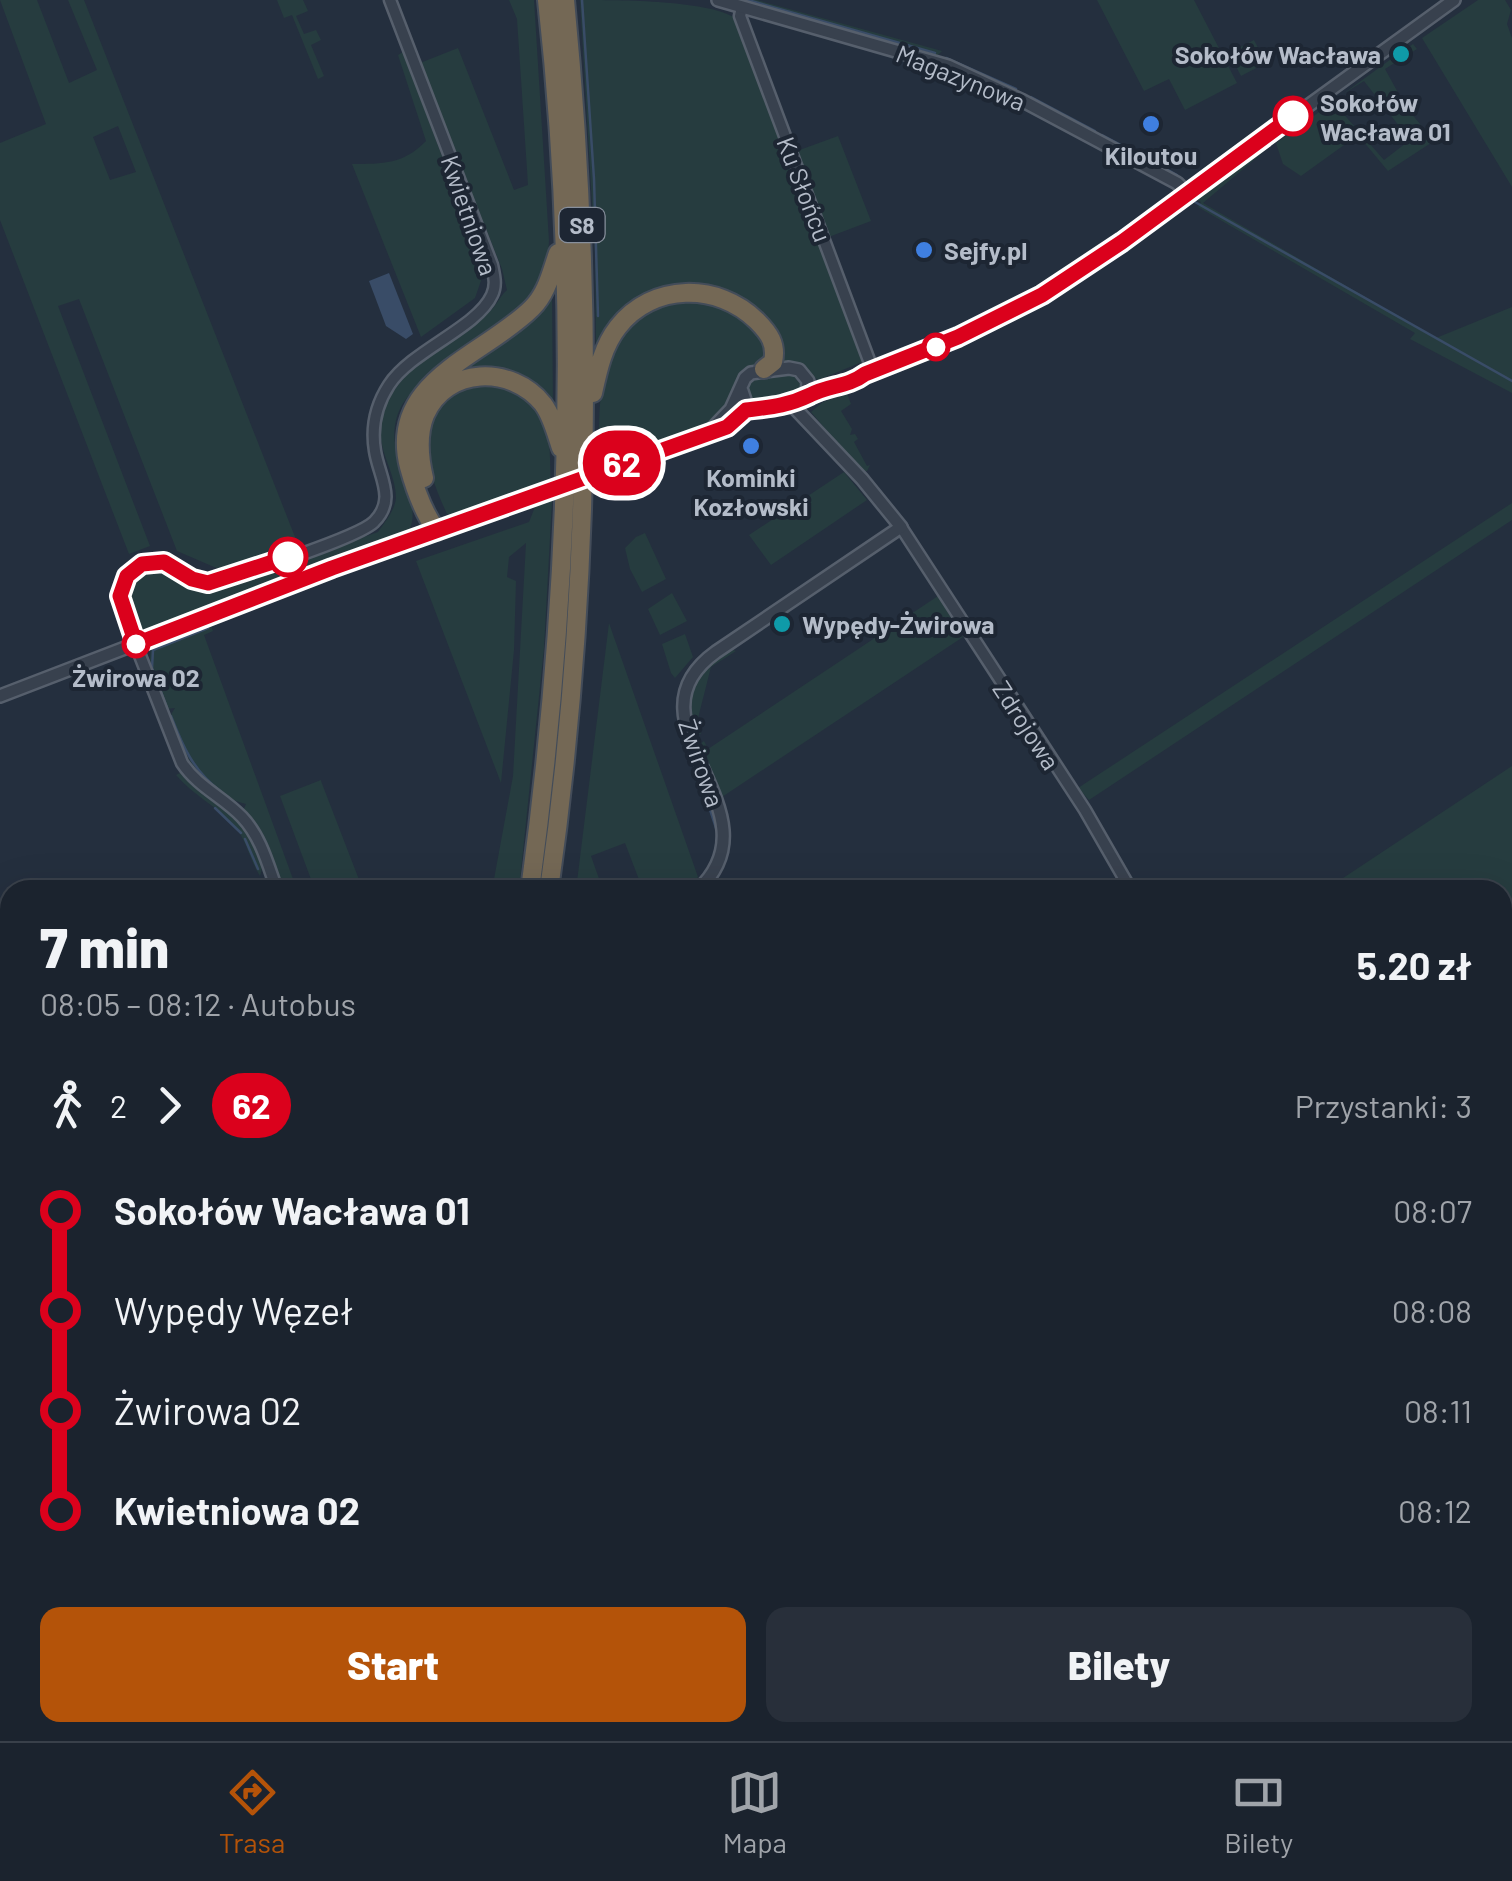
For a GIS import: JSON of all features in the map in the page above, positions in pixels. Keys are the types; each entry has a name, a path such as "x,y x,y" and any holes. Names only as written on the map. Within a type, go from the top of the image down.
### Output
{"highway":[{"name":"S8","path":"531,880 552,709 566,465 564,234 547,0"},
{"name":"S8","path":"549,880 578,623 586,422 582,228 565,0"},
{"path":"437,530 415,488 408,462 405,435 410,416 437,378 532,308 552,276 564,234"},
{"path":"586,422 600,362 613,334 634,311 662,296 699,293 740,307 773,342 774,358 764,370"},
{"path":"437,530 438,518 420,458 420,434 426,413 453,385 470,377 495,375 514,380 530,391 545,407 566,465"}],"street":[{"name":"Kwietniowa","path":"136,644 120,596 127,576 142,564 164,562 192,579 217,582 352,534 376,520 387,494 374,439 380,402 400,371 474,315 492,295 492,265 390,0"},
{"name":"Magazynowa","path":"718,0 867,40 959,70 1158,173 1188,194"},
{"path":"742,392 751,408 791,404 807,392 856,381 1029,303 1083,269 1454,0"},
{"name":"Ku Słońcu","path":"742,7 740,16 869,372"},
{"path":"711,430 731,409 749,374 764,370 796,368 805,375 809,420"},
{"name":"Zdrojowa","path":"791,404 900,527 1125,880"},
{"path":"0,696 437,530 731,425 751,408"},
{"name":"Żwirowa","path":"706,880 718,866 725,833 685,722 686,686 697,667 716,652 900,527"},
{"path":"136,644 182,762 196,781 250,827 274,880"}],"green space":[{"path":"0,0 37,0 69,83 97,70 68,0 84,0 297,542 221,570 177,551 79,299 58,306 150,546 129,554 0,220 0,143 46,124","holes":["118,126 136,172 110,180 93,137"]},
{"path":"277,0 303,0 308,11 296,16 304,34 316,30 321,40 311,45 324,76 318,79 292,15 284,18"},
{"path":"509,0 534,0 549,241 547,265 535,293 512,318 430,376 402,405 395,440 411,504 413,518 409,530 148,632 138,631 128,602 128,586 150,569 169,572 214,591 378,532 389,516 396,498 395,488 380,432 387,403 409,373 488,313 507,290 420,63 458,48 514,190 528,185 517,19"},
{"path":"580,0 687,5 726,13 738,20 867,360 818,380 799,365 781,364 773,330 685,286 596,348 595,253"},
{"path":"736,0 757,0 942,51 937,56"},
{"path":"1097,0 1194,0 1237,83 1185,110 1169,79 1144,91"},
{"path":"1478,0 1505,0 1511,10 1507,24 1512,38 1512,187 1422,38"},
{"path":"1254,40 1266,63 1241,76 1229,53"},
{"path":"1413,44 1417,49 1385,69 1406,107 1434,141 1388,171 1358,135 1301,176 1283,164 1276,143 1333,102 1384,160 1410,140 1364,81 1343,94 1398,54 1403,55"},
{"path":"403,52 483,275 475,298 421,337 352,164 392,161 410,154 426,141 398,55"},
{"path":"838,136 871,221 826,238 794,152"},
{"path":"1268,148 1203,203 1436,338 1512,307 1512,393 1410,339 1415,333 1198,207 1201,202 1194,199"},
{"path":"552,292 553,407 526,381 503,371 442,382"},
{"path":"688,295 749,318 769,353 760,364 743,371 726,407 708,425 598,465 602,386 613,350 642,313"},
{"path":"792,374 802,386 798,396 762,404 749,397 748,384 756,377"},
{"path":"483,381 523,393 540,409 548,433 551,483 460,517 447,514 438,492 427,452 427,434 442,403"},
{"path":"847,393 851,404 841,411 852,429 850,435 855,434 858,439 854,442 867,466 870,465 867,471 861,471 811,412 823,402"},
{"path":"844,472 867,500 771,565 749,535"},
{"path":"552,501 544,648 520,880 494,880 513,776 526,543 509,557 507,577 516,581 514,650 501,783 416,561 529,522 535,507"},
{"path":"1512,503 1512,520 1089,800 1078,788"},
{"path":"645,533 666,579 642,592 625,548"},
{"path":"672,593 687,621 660,635 648,609"},
{"path":"938,596 963,637 722,797 708,762 704,762 700,744 704,741 708,749"},
{"path":"609,623 698,877 639,880 625,843 591,856 599,880 577,880"},
{"path":"210,624 213,631 204,635 293,880 279,880 261,832 243,811 246,804 218,792 189,760 169,718 175,708 166,709 153,678 152,646"},
{"path":"685,634 693,657 675,678 662,644"},
{"path":"730,649 736,651 711,667 697,722 701,734 696,734 689,708 695,685 701,675"},
{"path":"1512,766 1512,880 1340,880"},
{"path":"182,772 247,833 262,861 260,876 238,830 176,775"},
{"path":"321,780 359,880 311,880 280,796"}],"water":[{"path":"389,273 413,334 406,339 386,326 369,281"}],"waterway":[{"path":"582,0 598,316"},
{"path":"748,0 935,53"},
{"path":"946,58 1016,89"},
{"path":"1031,97 1095,131"},
{"path":"1102,135 1155,163"},
{"path":"1168,170 1177,175"},
{"path":"1195,202 1512,381"},
{"path":"167,708 152,668 153,650 208,628"},
{"path":"171,716 190,757 220,791"},
{"path":"702,785 717,831"},
{"path":"215,808 241,833"},
{"path":"245,839 258,869"}],"bus line":[{"name":"62","path":"288,557 208,583 192,579 164,562 142,564 127,576 120,596 122,612 136,644 332,568 727,427 751,408 764,410 798,403 992,322 1083,269 1293,116"}],"place":[{"name":"Sokołów Wacława","path":"1401,54"},
{"name":"Sokołów Wacława 01","path":"1293,116"},
{"name":"Kiloutou","path":"1151,124"},
{"name":"Sejfy.pl","path":"924,250"},
{"name":"Kominki Kozłowski","path":"751,446"},
{"name":"Wypędy-Żwirowa","path":"782,624"},
{"name":"Żwirowa 02","path":"136,644"}]}
